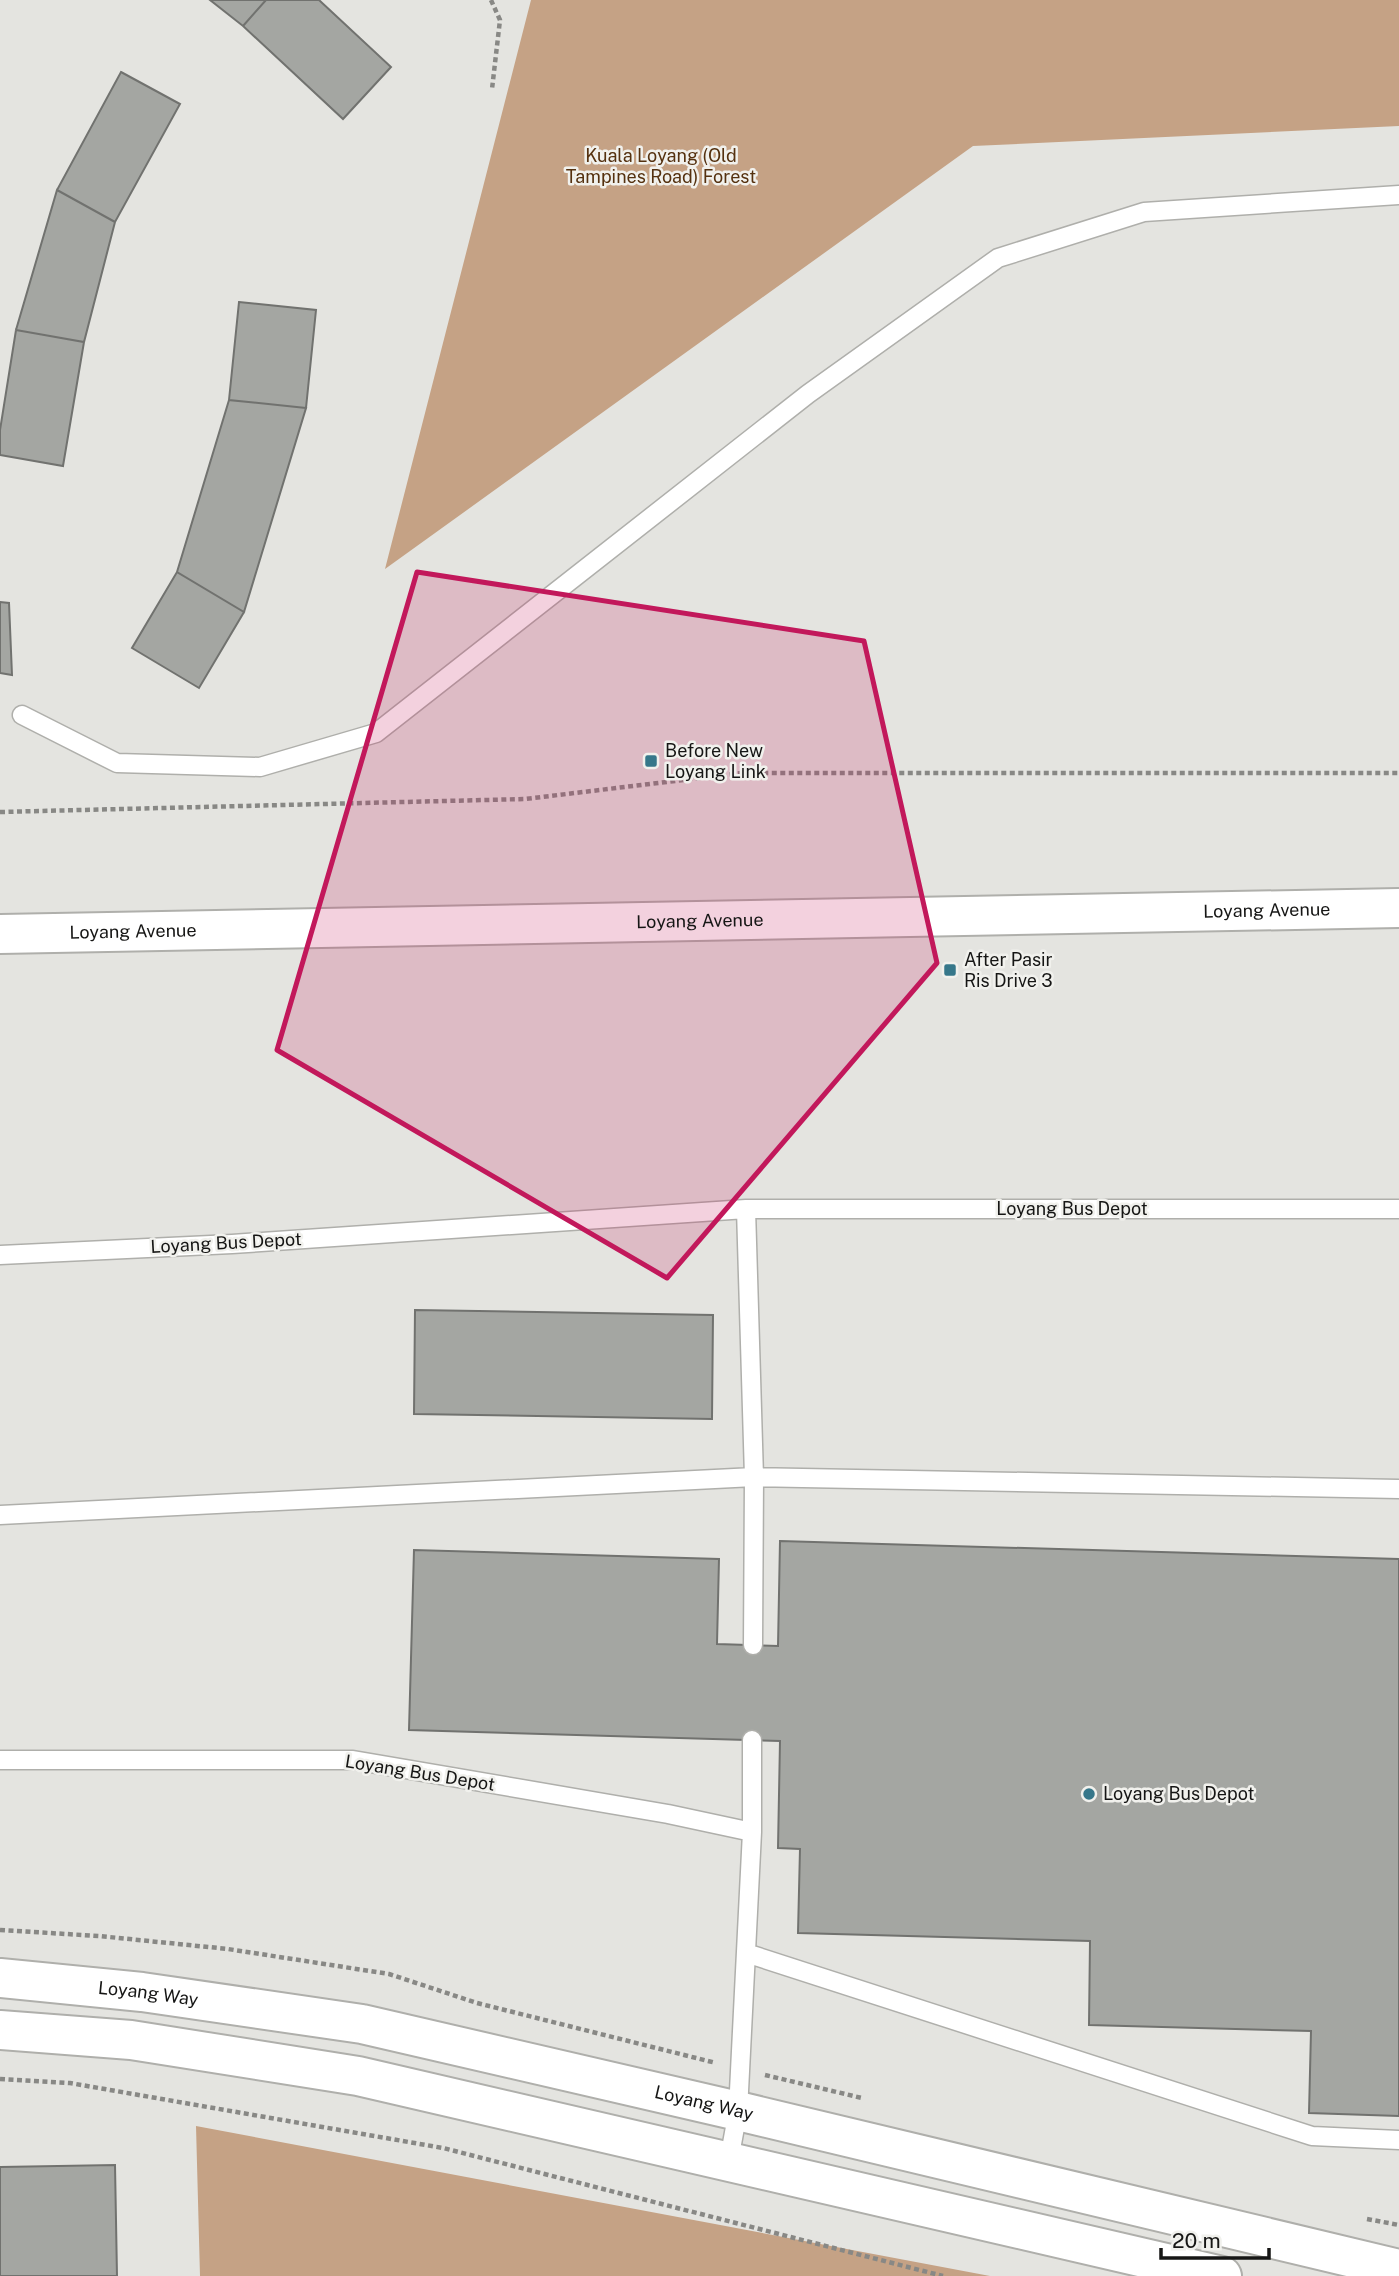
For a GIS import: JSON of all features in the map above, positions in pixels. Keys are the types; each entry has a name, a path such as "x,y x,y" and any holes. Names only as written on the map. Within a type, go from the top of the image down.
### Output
{"main road":[{"name":"Loyang Avenue","path":"0,934 1399,908"},
{"name":"Loyang Way","path":"0,1978 142,1992 362,2024 738,2110 1399,2269"},
{"path":"0,2030 131,2040 358,2076 1222,2276"}],"lane":[{"path":"22,715 117,763 260,767 376,733 808,394 998,258 1144,212 1399,195"},
{"path":"746,1209 754,1477 752,1645"},
{"name":"Loyang Bus Depot","path":"0,1255 232,1244 746,1209 1399,1209"},
{"path":"0,1515 754,1477 1399,1489"},
{"path":"729,2160 738,2110 752,1832 752,1740"},
{"name":"Loyang Bus Depot","path":"0,1760 353,1760 668,1814 752,1832"},
{"path":"746,1953 1312,2136 1399,2140"}],"path":[{"path":"491,0 500,20 492,89"},
{"path":"0,812 525,799 741,773 1399,773"},
{"path":"0,2079 70,2083 443,2148 943,2276"}],"highlighted area":[{"path":"417,572 864,641 937,963 667,1278 277,1050"}],"green space":[{"name":"Kuala Loyang (Old Tampines Road) Forest","path":"531,0 1399,0 1399,126 973,146 385,569"},
{"path":"196,2126 990,2276 200,2276"}],"building":[{"path":"210,0 266,0 243,26"},
{"path":"266,0 319,0 391,67 343,119 243,26"},
{"path":"121,72 180,104 115,222 57,190"},
{"path":"57,190 115,222 84,342 16,330"},
{"path":"239,302 316,310 306,408 229,400"},
{"path":"16,330 84,342 63,466 0,455 0,430"},
{"path":"229,400 306,408 244,612 177,572"},
{"path":"177,572 244,612 199,688 132,648"},
{"path":"0,602 9,603 12,675 0,673"},
{"path":"415,1310 713,1315 712,1419 414,1414"},
{"name":"Loyang Bus Depot","path":"780,1541 1399,1559 1399,2116 1309,2113 1311,2031 1089,2025 1090,1941 798,1933 800,1849 778,1848 780,1741 409,1730 414,1550 719,1559 717,1644 778,1646"},
{"path":"115,2165 117,2276 0,2276 0,2167"}],"place":[{"name":"Before New Loyang Link","path":"651,761"},
{"name":"After Pasir Ris Drive 3","path":"950,970"},
{"name":"Loyang Bus Depot","path":"1089,1794"}]}
